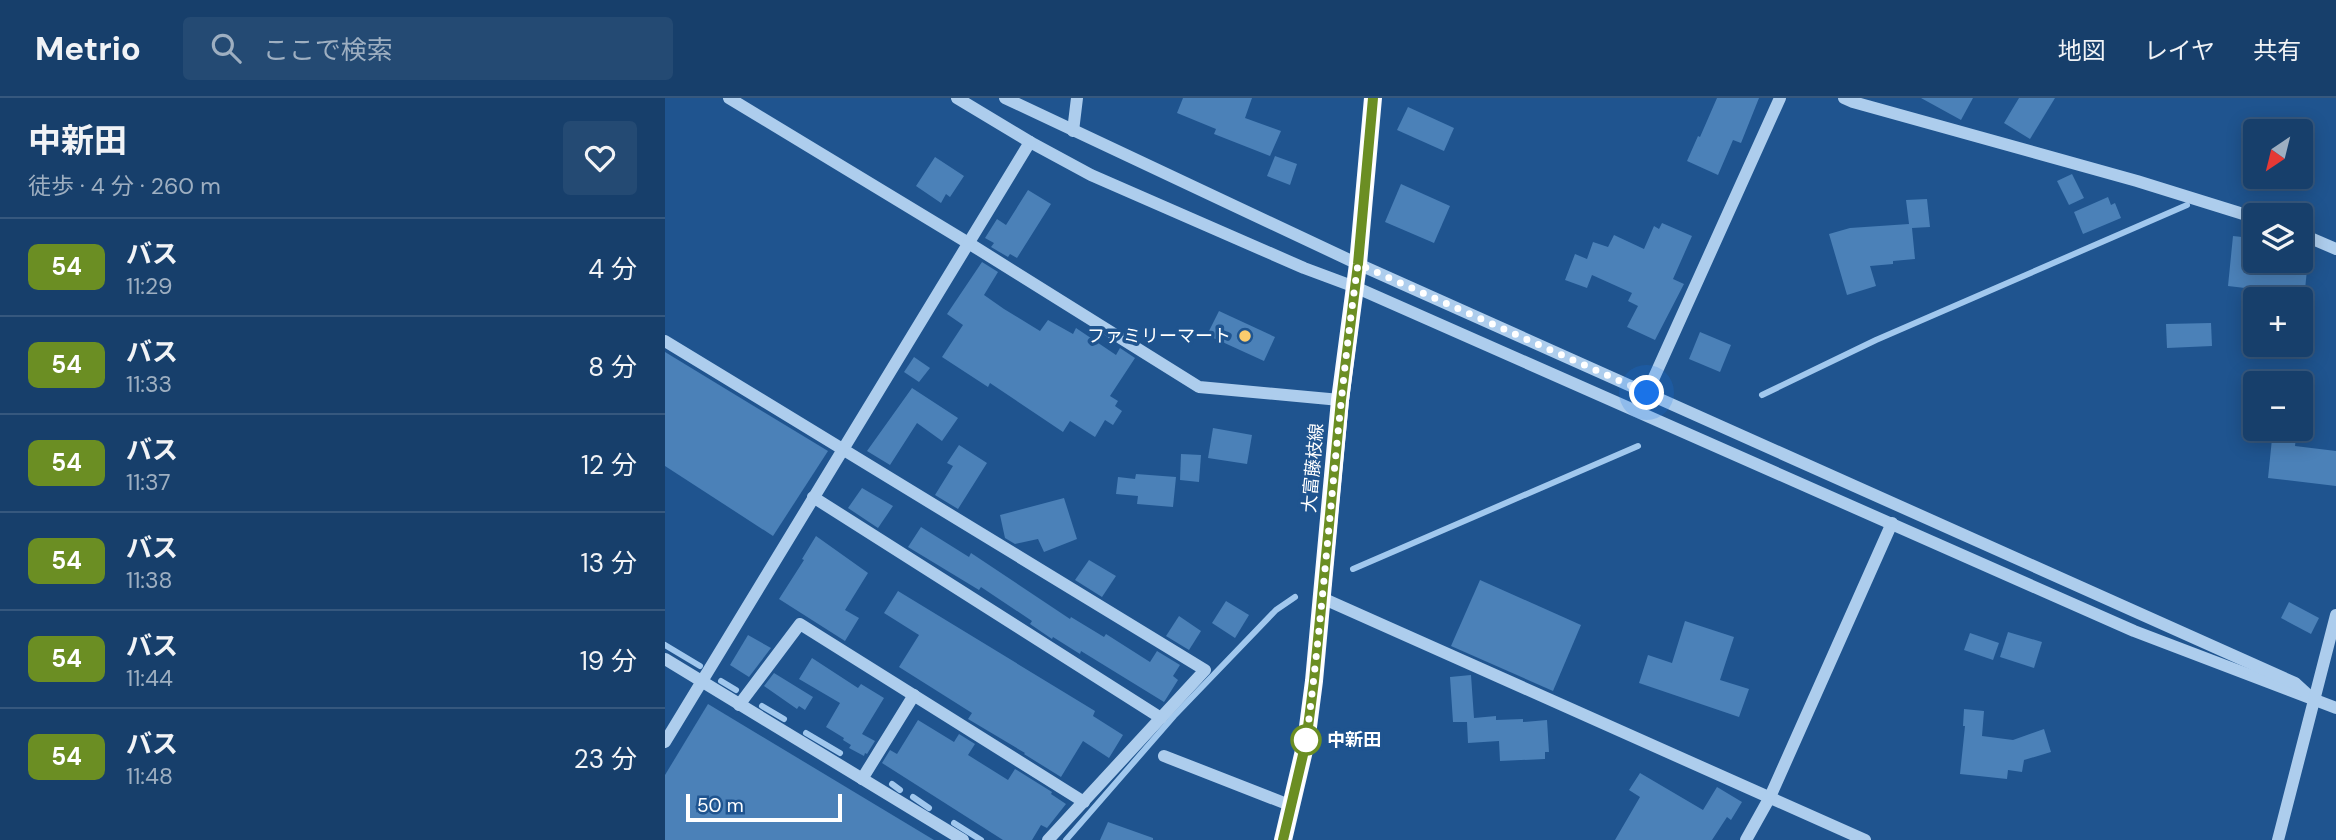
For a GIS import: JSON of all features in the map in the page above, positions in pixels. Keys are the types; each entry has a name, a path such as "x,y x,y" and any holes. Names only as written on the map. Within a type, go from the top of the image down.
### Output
{"main road":[{"name":"大富藤枝線","path":"1283,840 1306,742 1341,400 1358,264 1373,98"}],"street":[{"path":"729,98 1199,387 1341,400"},
{"path":"957,98 1091,175 1304,268 1355,286 2134,631 2336,708"},
{"path":"1005,98 1358,264 2295,683 2315,701"},
{"path":"1073,131 1077,98"},
{"path":"1647,393 1780,98"},
{"path":"1844,98 2243,214"},
{"path":"665,741 1030,142"},
{"path":"2313,239 2336,249"},
{"path":"665,341 1205,670 1048,840"},
{"path":"813,497 1161,718"},
{"path":"1746,840 1770,797 1892,523"},
{"path":"1322,598 1865,840"},
{"path":"2278,840 2336,615"},
{"path":"739,705 800,624 1084,802"},
{"path":"665,659 964,840"},
{"path":"863,779 913,695"},
{"path":"1164,756 1292,806"}],"building":[{"path":"1183,98 1252,98 1245,118 1281,131 1270,156 1214,134 1216,129 1177,113"},
{"path":"1717,98 1759,98 1741,143 1733,140 1718,175 1687,161"},
{"path":"1921,98 1973,98 1961,120"},
{"path":"2019,98 2055,98 2030,139 2004,123"},
{"path":"1408,107 1454,128 1444,151 1397,130"},
{"path":"1275,156 1297,164 1290,185 1267,176"},
{"path":"935,157 964,176 950,197 946,194 941,203 916,186"},
{"path":"2072,174 2084,198 2069,205 2057,181"},
{"path":"1401,184 1450,206 1434,243 1385,222"},
{"path":"1028,190 1051,204 1017,258 1010,254 1008,257 991,247 994,243 985,238 997,219 1006,225"},
{"path":"2108,197 2111,205 2115,203 2121,218 2083,234 2074,212"},
{"path":"1927,199 1930,227 1912,228 1915,259 1870,266 1876,286 1847,295 1829,234 1850,228 1909,224 1906,200"},
{"path":"1662,223 1692,236 1673,279 1684,284 1655,340 1627,327 1638,306 1628,301 1632,293 1592,275 1587,288 1565,280 1575,254 1587,259 1593,242 1608,247 1614,235 1644,249 1654,226 1659,229"},
{"path":"2233,236 2243,237 2243,273 2307,273 2305,287 2228,286"},
{"path":"982,262 998,272 984,295 1004,309 1040,331 1048,320 1073,334 1076,328 1116,355 1120,348 1135,358 1110,396 1118,401 1115,406 1122,411 1113,425 1105,420 1095,437 1070,421 1063,432 990,383 988,387 942,357 963,325 947,314"},
{"path":"1219,311 1275,337 1264,361 1207,335"},
{"path":"2211,323 2212,346 2167,348 2166,324"},
{"path":"1700,332 1731,345 1720,372 1689,359"},
{"path":"665,352 828,451 773,536 665,466"},
{"path":"914,357 930,368 919,382 904,372"},
{"path":"912,388 958,418 942,441 917,423 890,465 867,451"},
{"path":"1213,428 1252,435 1247,464 1208,458"},
{"path":"2272,441 2296,441 2295,446 2336,451 2336,486 2268,478"},
{"path":"959,445 987,463 958,509 935,495 953,466 947,463"},
{"path":"1181,454 1201,455 1199,482 1180,480"},
{"path":"1136,474 1176,477 1173,507 1137,504 1138,496 1116,494 1118,477 1135,479"},
{"path":"862,488 893,506 878,528 848,508"},
{"path":"1064,498 1077,539 1044,552 1038,539 1015,544 1005,538 1000,515"},
{"path":"921,527 969,557 971,553 1070,619 1071,617 1104,637 1106,634 1150,662 1157,651 1180,665 1173,676 1178,680 1164,702 1081,651 1080,654 1053,637 1052,639 1030,624 1032,621 981,587 979,590 908,547"},
{"path":"816,536 868,573 845,610 859,618 845,641 779,599"},
{"path":"1089,560 1116,576 1102,597 1075,580"},
{"path":"1480,580 1581,625 1553,691 1451,646"},
{"path":"898,591 1095,711 1093,716 1123,735 1109,758 1083,741 1061,777 968,719 972,713 899,667 919,635 884,613"},
{"path":"1226,601 1249,615 1235,638 1212,623"},
{"path":"2289,602 2319,618 2311,634 2281,618"},
{"path":"1179,616 1201,631 1189,650 1166,636"},
{"path":"1685,621 1734,637 1720,680 1749,689 1739,717 1639,683 1648,655 1672,663"},
{"path":"2008,632 2042,642 2034,668 2000,657"},
{"path":"1970,633 1999,643 1993,660 1964,650"},
{"path":"748,635 771,648 749,677 730,665"},
{"path":"812,658 858,688 861,684 884,698 862,734 875,741 864,756 849,748 851,745 843,740 844,738 826,727 840,703 799,679"},
{"path":"774,673 813,697 805,710 799,706 797,709 764,686"},
{"path":"1471,675 1474,718 1496,716 1496,720 1523,719 1523,722 1547,720 1549,752 1545,752 1545,759 1500,761 1499,741 1468,743 1467,722 1453,722 1450,677"},
{"path":"708,704 934,840 665,840 665,775"},
{"path":"1964,709 1984,711 1982,736 2013,740 2044,729 2051,752 2024,760 2022,772 2008,770 2007,779 1960,774"},
{"path":"918,720 954,742 959,734 975,744 968,755 1008,780 1015,769 1066,804 1047,828 1041,825 1032,840 1003,840 882,763 890,750 897,754"},
{"path":"1640,773 1703,810 1717,787 1742,802 1731,820 1727,817 1712,840 1615,840 1640,797 1629,790"},
{"path":"1108,822 1153,838 1153,840 1100,840"}],"waterway":[{"path":"1762,395 1876,340 2187,205"},
{"path":"1353,569 1638,446"},
{"path":"1066,840 1174,716 1276,610 1295,597"},
{"path":"665,645 700,666"},
{"path":"721,681 736,690"},
{"path":"762,706 784,719"},
{"path":"806,733 840,753"},
{"path":"892,784 900,790"},
{"path":"913,797 929,808"},
{"path":"954,823 981,840"}],"bus line":[{"name":"54","path":"1283,840 1306,742 1314,681 1373,98"}],"place":[{"name":"ファミリーマート","path":"1245,336"},
{"name":"中新田","path":"1306,740"}],"route":[{"path":"1306,740 1341,400 1358,264 1647,393"}]}
